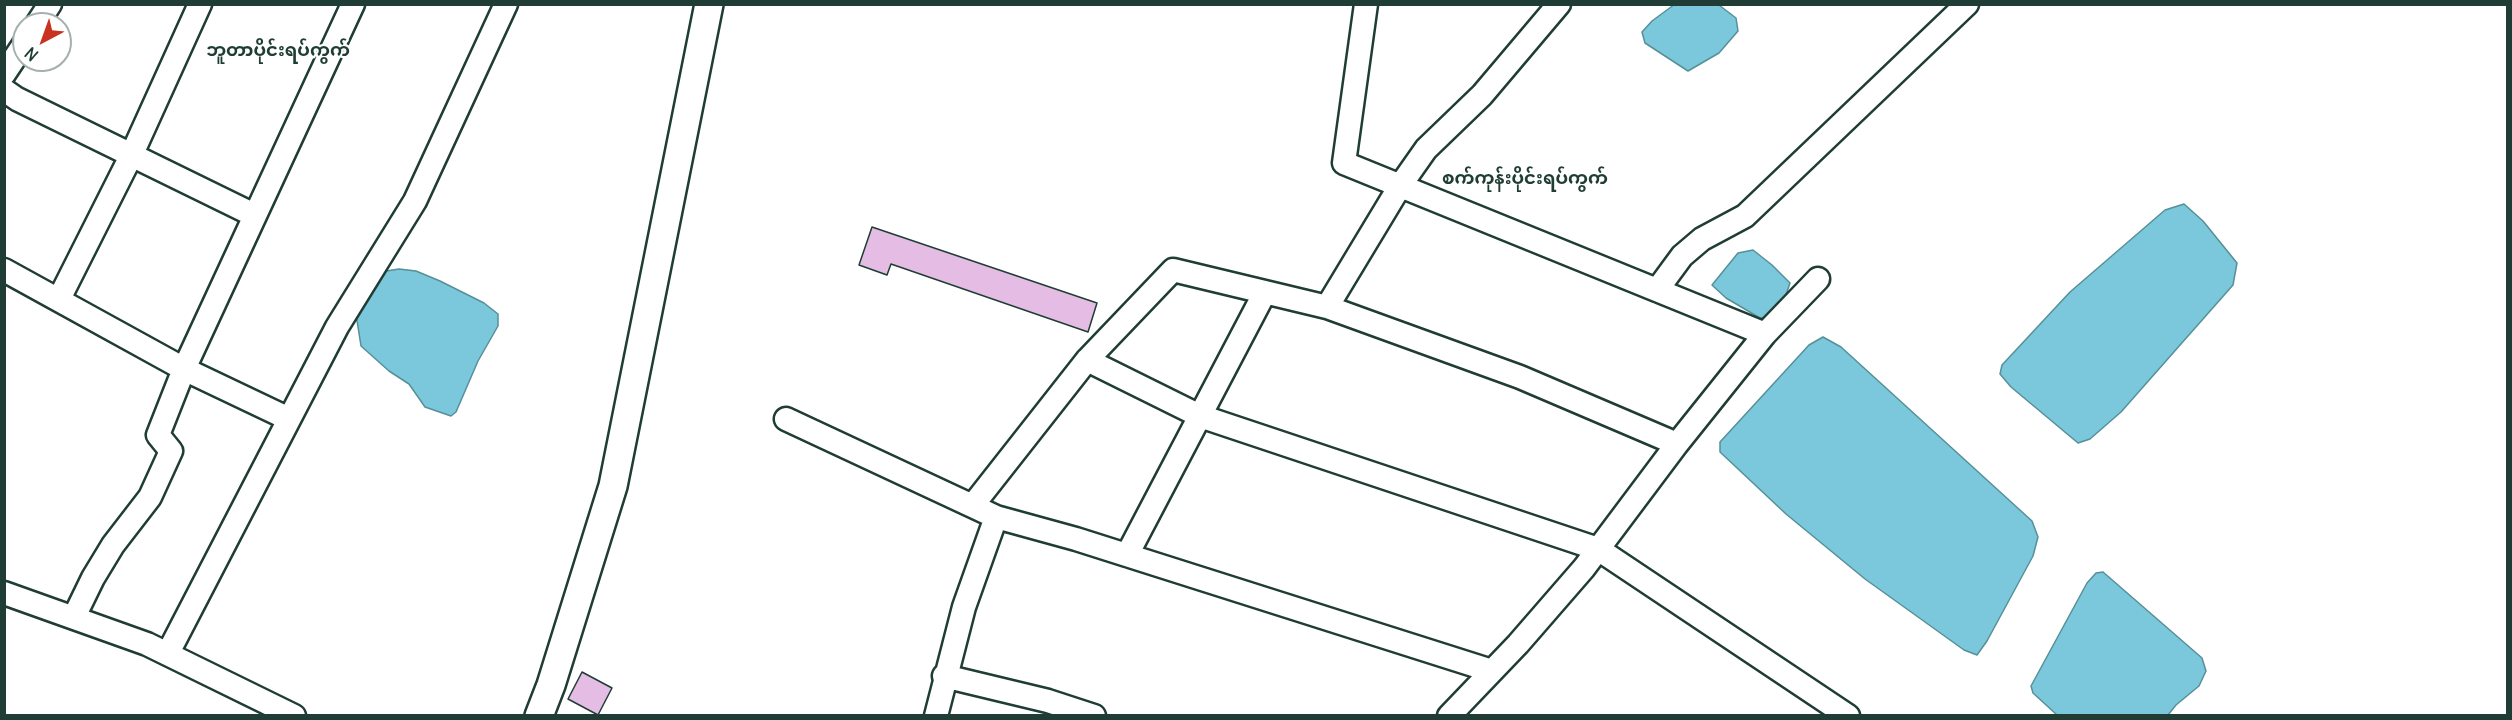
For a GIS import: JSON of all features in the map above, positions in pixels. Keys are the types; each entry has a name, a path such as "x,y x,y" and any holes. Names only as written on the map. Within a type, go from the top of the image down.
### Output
{"street":[{"path":"59,299 132,154 200,4"},
{"path":"74,617 93,578 113,545 150,497 171,451 158,435 184,369 353,4"},
{"path":"168,653 337,327 415,201 506,4"},
{"path":"539,716 551,685 613,486 709,4"},
{"path":"1366,4 1344,163 1765,334"},
{"path":"1327,307 1400,186 1426,149 1482,95 1559,4"},
{"path":"1658,290 1682,256 1702,238 1745,216 1967,4"},
{"path":"4,90 254,215"},
{"path":"4,270 184,369 289,419"},
{"path":"973,506 1087,360 1173,270 1327,307 1520,377 1677,444"},
{"path":"1449,716 1532,628 1598,549 1677,444 1765,334 1818,279"},
{"path":"1127,555 1265,292"},
{"path":"1087,360 1200,416 1598,549 1848,716"},
{"path":"786,419 996,517 1127,555 1492,671"},
{"path":"936,716 944,676 964,607 996,517"},
{"path":"4,593 168,653 294,716"},
{"path":"944,676 1094,716"}],"water":[{"path":"1675,4 1719,5 1736,18 1738,31 1719,53 1688,71 1645,43 1642,32 1652,21"},
{"path":"2184,204 2203,221 2237,263 2233,285 2121,412 2090,439 2078,443 2011,387 2000,374 2002,365 2070,292 2165,210"},
{"path":"1753,250 1790,283 1784,301 1773,316 1760,318 1726,298 1712,285 1738,253"},
{"path":"399,269 416,271 440,281 484,303 498,314 498,326 478,361 456,412 451,416 425,407 409,384 389,371 361,346 355,308 380,272"},
{"path":"1823,337 1841,347 2032,521 2038,537 2033,556 1987,641 1977,655 1964,650 1865,579 1786,514 1720,452 1720,442 1809,345"},
{"path":"2103,572 2202,658 2206,671 2199,686 2176,705 2168,715 2057,715 2033,693 2031,686 2087,583 2096,573"}],"building":[{"path":"872,227 1097,303 1088,332 891,264 887,275 859,265"},
{"path":"582,672 612,688 598,715 568,699"}],"district":[{"name":"ဘူတာပိုင်းရပ်ကွက်","path":"278,51"},
{"name":"စက်ကုန်းပိုင်းရပ်ကွက်","path":"1525,179"}]}
